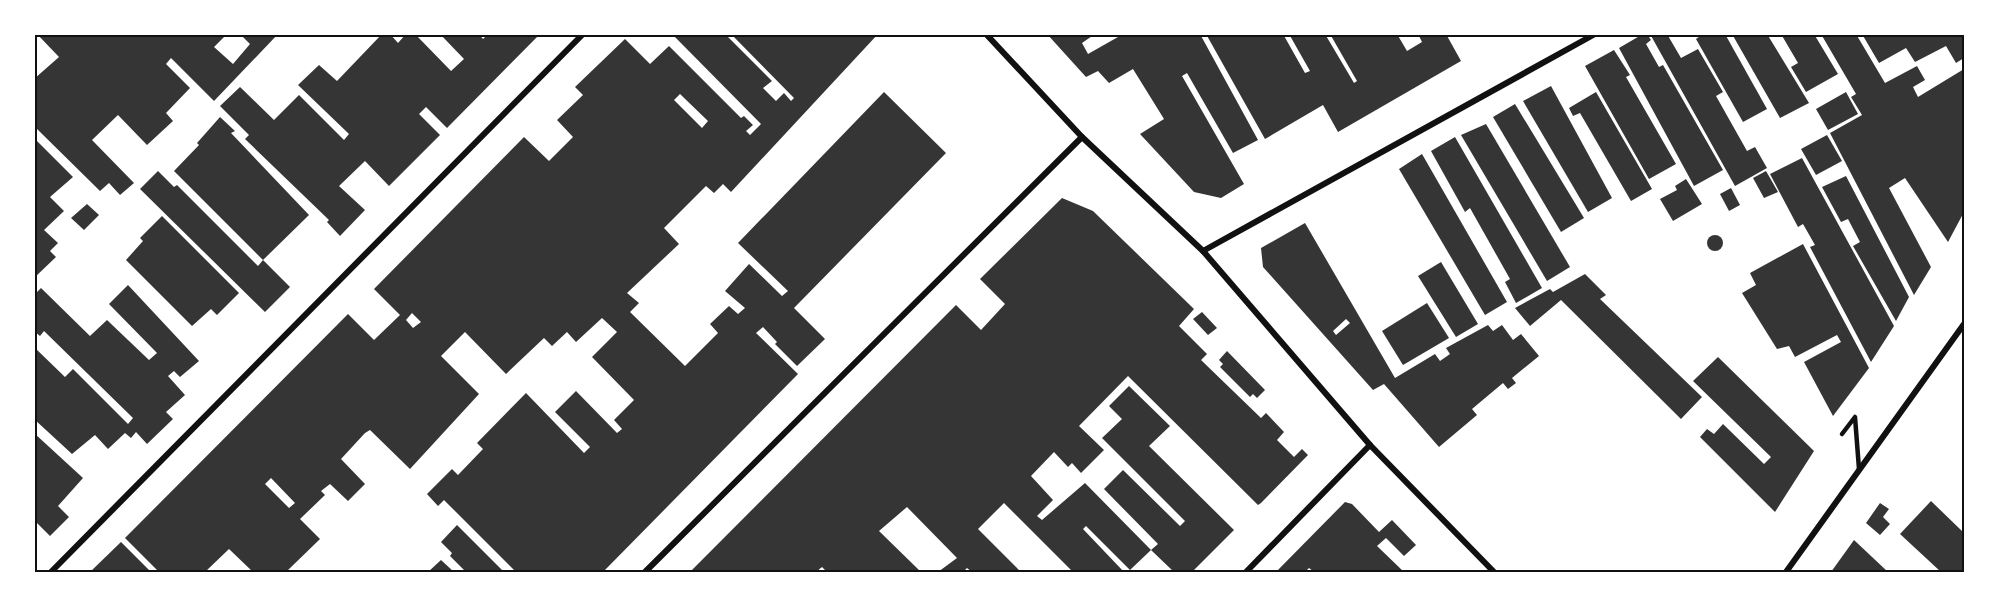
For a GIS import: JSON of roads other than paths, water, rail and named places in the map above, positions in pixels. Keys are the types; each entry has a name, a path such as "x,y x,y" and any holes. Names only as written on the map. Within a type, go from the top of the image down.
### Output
{"street":[{"path":"51,573 583,34"},
{"path":"986,34 1082,137 1203,251 1370,445 1494,573"},
{"path":"1203,251 1595,34"},
{"path":"645,573 1082,137"},
{"path":"1786,573 1965,324"},
{"path":"1246,573 1370,445"}],"lane":[{"path":"1842,434 1855,417 1859,469"}]}
